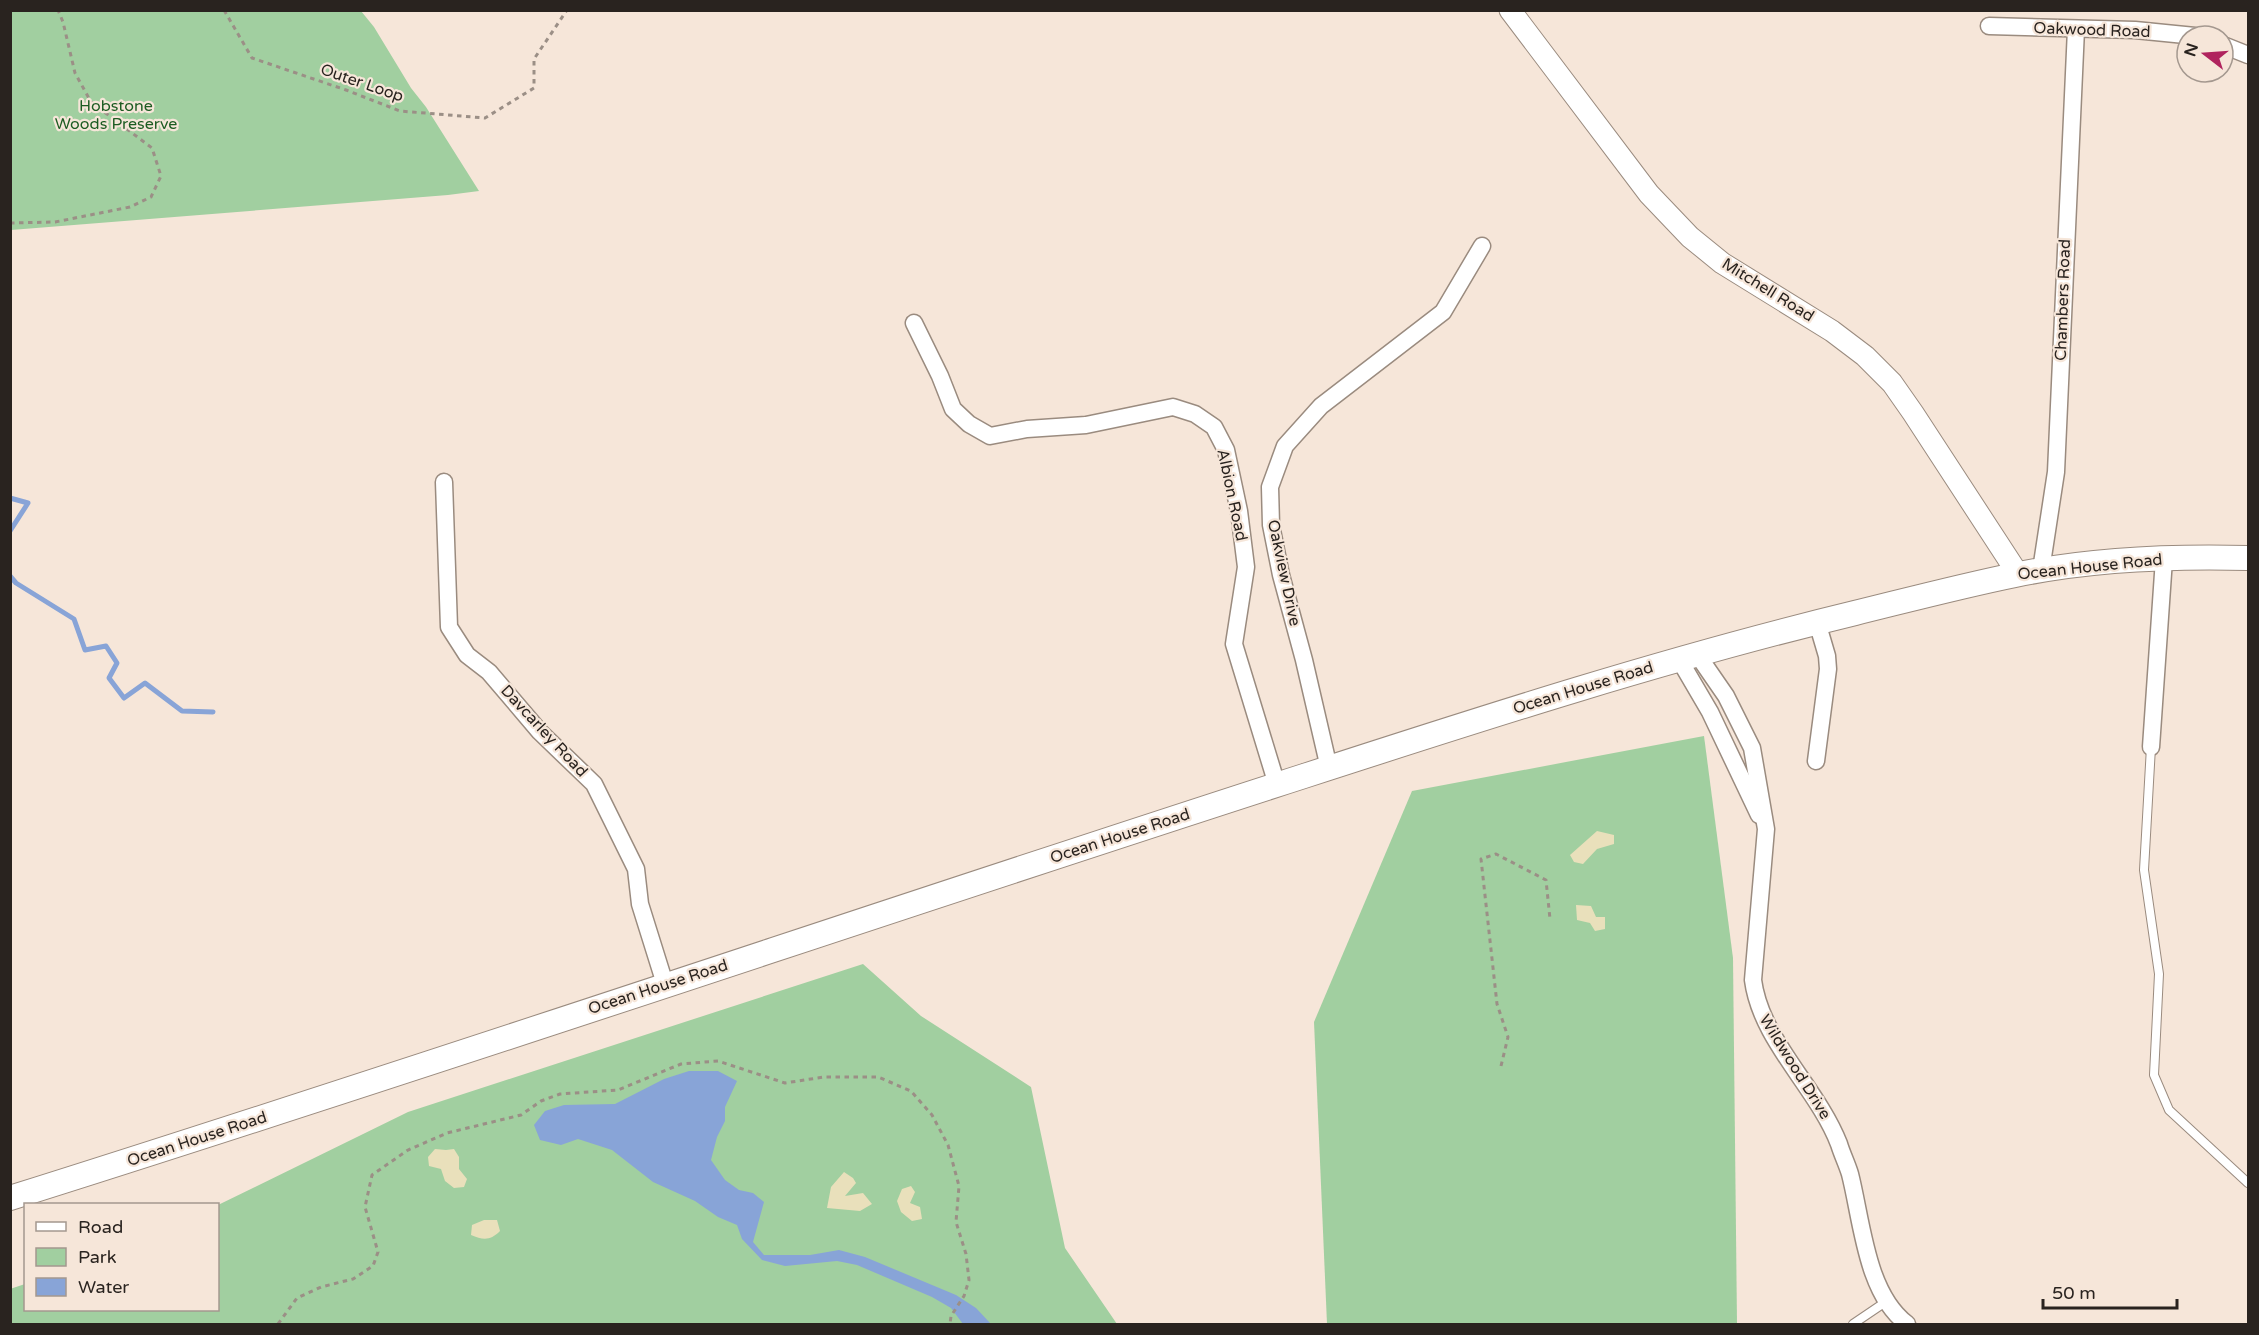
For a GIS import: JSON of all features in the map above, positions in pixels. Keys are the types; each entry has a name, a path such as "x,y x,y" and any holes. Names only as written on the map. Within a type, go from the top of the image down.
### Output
{"main road":[{"name":"Ocean House Road","path":"10,1198 262,1119 665,984 1474,720 1688,657 1817,622 2018,574 2094,564 2164,559 2248,558"}],"street":[{"name":"Mitchell Road","path":"1510,10 1649,194 1690,237 1722,263 1832,331 1865,356 1892,383 1914,413 2018,574"},
{"name":"Oakwood Road","path":"1989,26 2135,30 2175,34"},
{"name":"Chambers Road","path":"2042,570 2056,472 2076,29"},
{"name":"Oakview Drive","path":"1329,768 1279,565 1271,525 1270,487 1285,446 1321,406 1443,312 1482,246"},
{"name":"Albion Road","path":"914,323 953,409 969,424 990,436 1027,429 1086,425 1173,407 1195,414 1214,427 1226,450 1239,511 1246,567 1234,644 1277,784"},
{"name":"Davcarley Road","path":"444,482 449,627 467,655 489,672 540,732 594,784 636,869 640,904 665,984"},
{"path":"2151,747 2164,559"},
{"path":"1816,760 1828,669 1827,656 1817,622"},
{"path":"1688,657 1743,785 1766,829"},
{"name":"Wildwood Drive","path":"1688,657 1726,696 1752,748 1766,829 1753,980 1755,997 1763,1018 1830,1122 1849,1172 1865,1244 1880,1291 1898,1317 1907,1324"}],"lane":[{"path":"2151,747 2144,870 2159,974 2154,1075 2169,1110 2248,1183"},
{"path":"1853,1324 1887,1301"}],"path":[{"path":"10,223 55,222 130,207 151,197 161,176 152,148 91,102 75,73 58,10"},
{"name":"Outer Loop","path":"224,10 252,58 400,111 485,118 534,88 534,59 567,10"},
{"path":"1501,1066 1508,1036 1497,1004 1481,859 1496,854 1546,880 1550,919"},
{"path":"278,1324 297,1298 321,1287 353,1279 373,1266 378,1252 365,1207 372,1175 408,1150 447,1133 521,1115 541,1101 560,1094 618,1090 681,1064 717,1061 785,1083 824,1077 878,1077 911,1091 932,1114 948,1145 959,1186 956,1222 966,1254 969,1280 951,1316 950,1324"}],"green space":[{"name":"Hobstone Woods Preserve","path":"11,10 361,11 374,27 479,191 11,230"},
{"path":"1704,736 1733,958 1737,1324 1327,1324 1314,1022 1412,791"},
{"path":"863,964 921,1016 1031,1087 1065,1248 1117,1324 11,1324 10,1289 24,1284 24,1311 219,1311 219,1205 408,1112"}],"sand":[{"path":"1597,831 1614,835 1614,844 1597,849 1583,864 1574,862 1570,855"},
{"path":"1576,905 1591,906 1596,917 1605,917 1605,929 1595,931 1590,923 1577,920"},
{"path":"435,1149 454,1149 459,1157 459,1169 467,1179 464,1187 454,1188 445,1181 441,1169 429,1166 428,1157"},
{"path":"844,1172 856,1183 845,1196 863,1193 872,1204 860,1211 827,1208 831,1187"},
{"path":"911,1186 915,1192 910,1203 920,1207 922,1219 912,1221 901,1212 897,1201 902,1189"},
{"path":"484,1220 497,1220 500,1231 486,1239 471,1235 472,1225"}],"water":[{"path":"689,1071 718,1071 737,1081 725,1107 725,1121 717,1137 711,1160 725,1180 739,1190 753,1193 764,1202 753,1242 764,1255 810,1255 839,1250 865,1257 956,1295 976,1308 991,1324 963,1324 951,1308 932,1297 857,1265 837,1261 785,1266 762,1260 742,1239 737,1225 718,1217 695,1201 653,1182 612,1150 578,1139 561,1145 540,1140 534,1125 545,1111 564,1105 615,1104 664,1079"}],"waterway":[{"path":"10,498 28,503 10,531"},
{"path":"10,576 16,583 74,619 85,650 106,646 117,663 109,678 124,698 145,683 182,711 213,712"}]}
